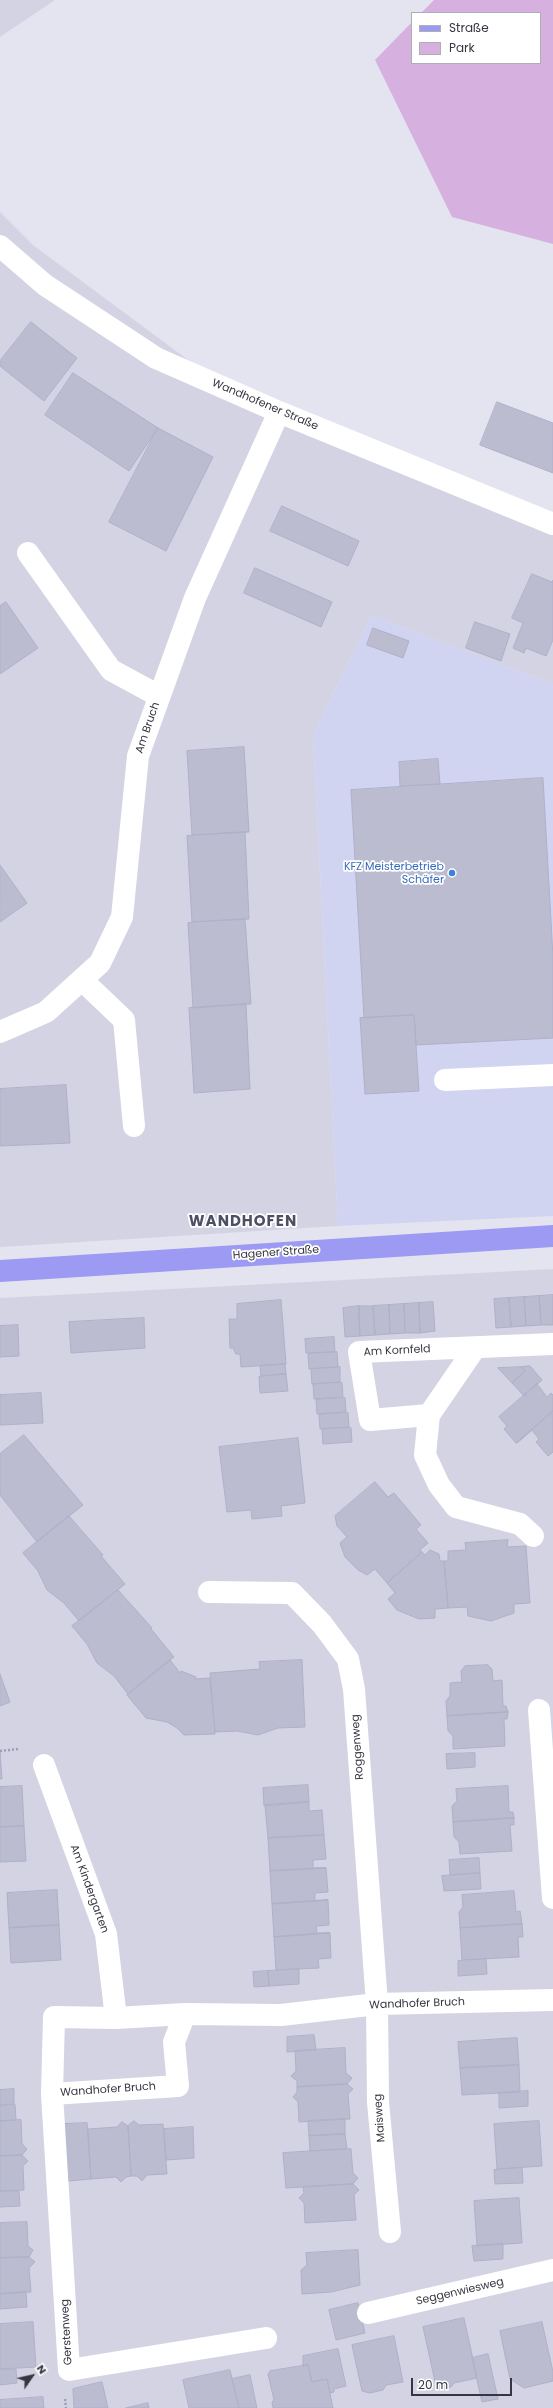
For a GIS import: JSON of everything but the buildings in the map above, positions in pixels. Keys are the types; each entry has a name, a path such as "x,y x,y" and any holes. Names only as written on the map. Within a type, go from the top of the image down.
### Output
{"main road":[{"name":"Hagener Straße","path":"0,1271 553,1236"}],"street":[{"name":"Wandhofener Straße","path":"0,246 45,286 156,358 279,412 553,524"},
{"name":"Am Bruch","path":"0,1032 46,1012 82,980 100,962 122,917 138,756 195,598 279,412"},
{"path":"28,553 112,670 160,696"},
{"path":"82,980 124,1020 134,1126"},
{"path":"445,1080 553,1075"},
{"name":"Am Kornfeld","path":"429,1415 370,1420 359,1352 553,1344"},
{"path":"475,1348 429,1415 425,1455 439,1485 456,1507 520,1524 533,1536"},
{"name":"Roggenweg","path":"209,1592 292,1593 322,1624 348,1659 354,1689 377,2004"},
{"path":"539,1710 553,1898"},
{"name":"Am Kindergarten","path":"44,1765 106,1934 116,2018"},
{"name":"Wandhofer Bruch","path":"185,2014 174,2042 178,2086 52,2094 54,2017 116,2018 185,2014 281,2015 377,2004 553,2000"},
{"name":"Maisweg","path":"377,2004 378,2102 390,2232"},
{"name":"Gerstenweg","path":"52,2094 69,2370 266,2338"},
{"name":"Seggenwiesweg","path":"368,2313 553,2270"}],"shaded area":[{"path":"0,0 55,0 0,37"},
{"path":"0,212 33,245 203,371 553,531 553,684 371,615 313,736 338,1226 0,1247"},
{"path":"371,615 553,684 553,1216 338,1226 313,736"},
{"path":"553,1269 553,2408 0,2408 0,1298"}],"green space":[{"path":"434,0 553,0 553,244 452,217 375,60 411,23 411,64 541,64 541,12 422,12"}],"place":[{"name":"KFZ Meisterbetrieb Schäfer","path":"452,873"}],"district":[{"name":"WANDHOFEN","path":"243,1222"}]}
